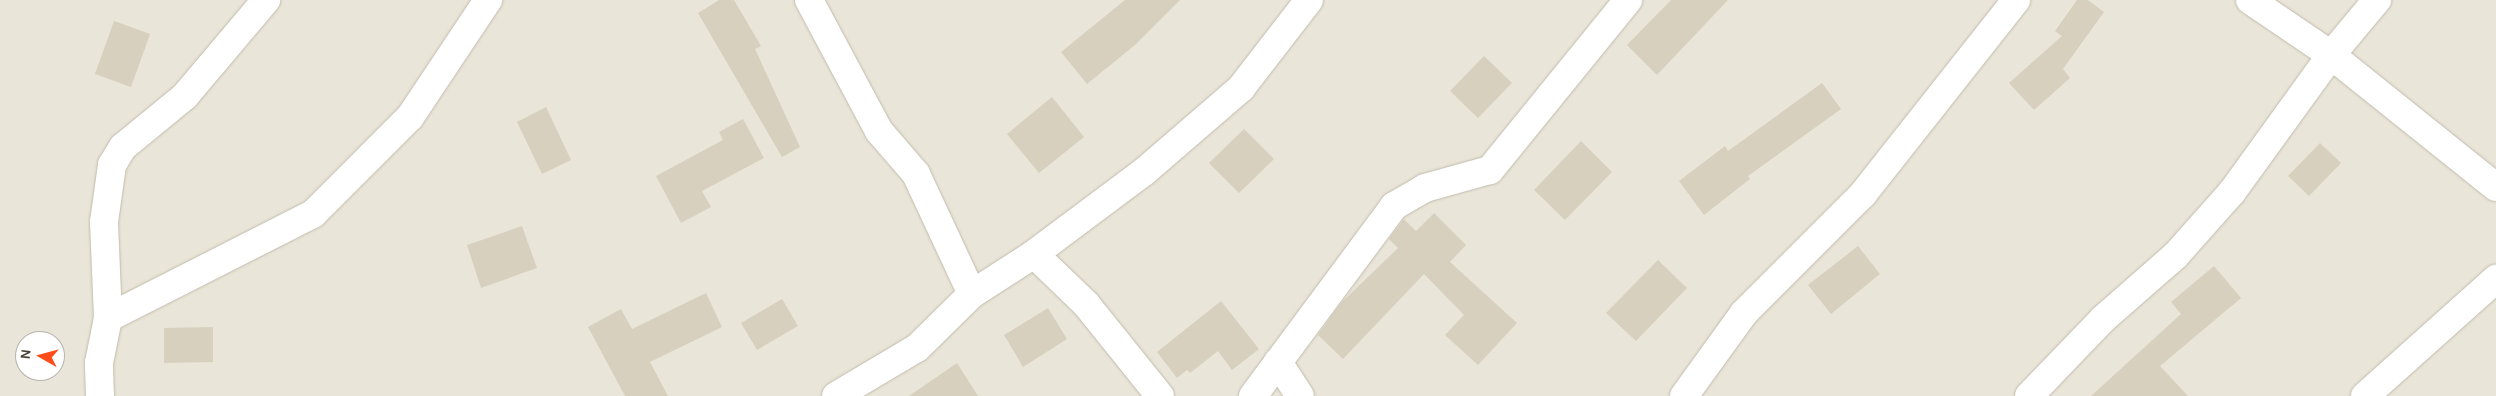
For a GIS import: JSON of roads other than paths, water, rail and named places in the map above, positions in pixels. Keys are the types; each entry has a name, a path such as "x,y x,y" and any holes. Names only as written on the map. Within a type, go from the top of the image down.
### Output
{"street":[{"path":"100,396 99,363 108,318 104,222 112,165 122,147 186,96 266,0"},
{"path":"108,318 313,214 410,117 488,0"},
{"path":"809,0 879,131 916,174 972,294"},
{"path":"836,396 917,348 972,294 1034,254 1145,171 1241,88 1309,0"},
{"path":"1253,396 1394,206 1425,188 1490,170 1628,0"},
{"path":"1684,396 1744,313 1864,194 2016,0"},
{"path":"2250,0 2332,55 2496,187"},
{"path":"2029,396 2103,319 2176,255 2232,192 2332,55 2377,0"},
{"path":"1034,254 1086,304 1160,396"},
{"path":"2365,396 2496,279"},
{"path":"1278,362 1300,396"}]}
